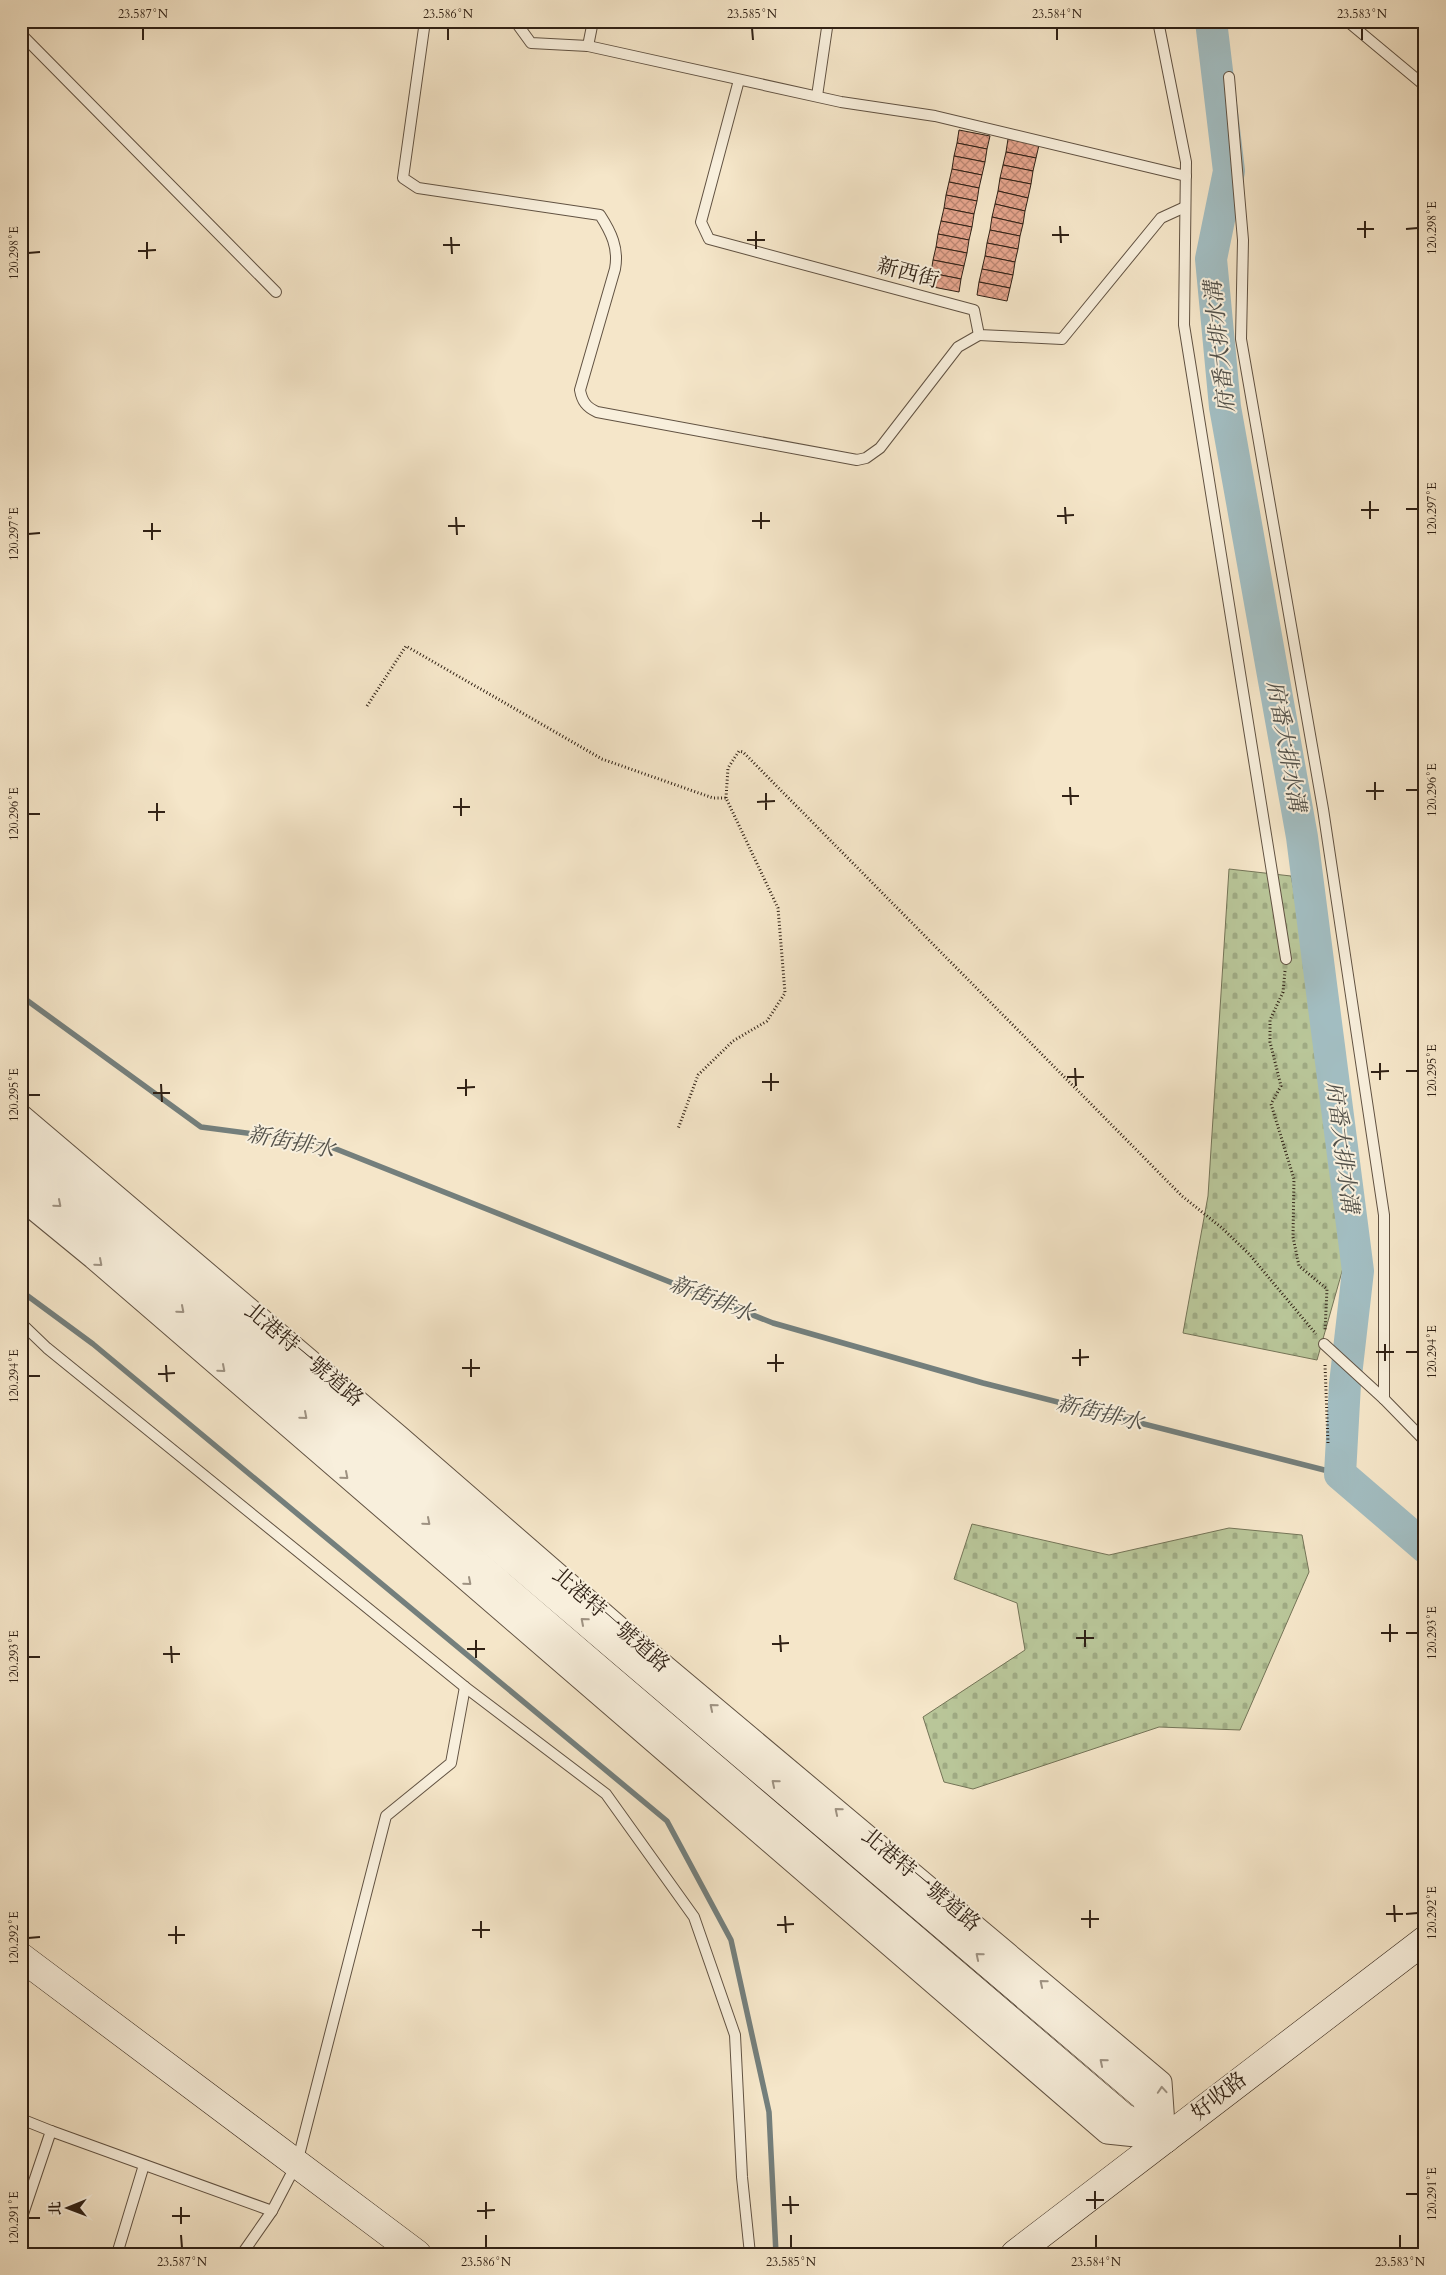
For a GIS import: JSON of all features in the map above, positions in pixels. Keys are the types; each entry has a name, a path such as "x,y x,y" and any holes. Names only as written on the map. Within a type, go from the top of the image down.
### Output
{"street":[{"name":"北港特一號道路","path":"21,1115 399,1436 628,1635 1162,2082 1165,2139"},
{"name":"北港特一號道路","path":"21,1141 1145,2097 1165,2139"},
{"path":"21,1172 597,1668 1123,2117 1165,2139"},
{"path":"21,1199 94,1258 1107,2133 1165,2139"},
{"name":"好收路","path":"1015,2254 1425,1940"},
{"path":"21,1957 417,2254"}],"lane":[{"path":"425,21 403,178 418,188 600,215 612,237 616,249 615,269 580,390 582,399 590,409 597,412 857,460 866,458 880,448 958,347 979,335 1062,339 1161,218 1185,207"},
{"path":"515,21 531,43 588,46 841,102 936,116 1186,176"},
{"path":"588,46 593,21"},
{"path":"817,96 828,21"},
{"path":"1158,21 1186,162 1184,326 1286,959"},
{"path":"1347,21 1425,86"},
{"path":"21,34 276,292"},
{"path":"1229,77 1243,240 1241,339 1323,809 1384,1215 1384,1399"},
{"name":"新西街","path":"739,80 701,222 709,238 974,310 979,335"},
{"path":"21,1324 55,1354 465,1687 606,1794 694,1917 735,2035 742,2177 750,2254"},
{"path":"1324,1344 1384,1399 1425,1441"},
{"path":"242,2254 272,2211 297,2163 386,1816 450,1763 465,1687"},
{"path":"21,2119 272,2211"},
{"path":"21,2220 51,2131"},
{"path":"117,2254 144,2165"}],"path":[{"path":"368,706 406,646 602,758 713,798 726,798"},
{"path":"678,1129 698,1075 734,1041 767,1021 785,993 778,908 726,798 728,768 739,751 743,752 1182,1196 1222,1228 1249,1254 1324,1344"},
{"path":"1286,959 1283,992 1270,1020 1270,1042 1281,1086 1271,1104 1294,1179 1293,1236 1299,1266 1327,1289 1324,1344 1328,1443"}],"green space":[{"path":"1229,869 1291,876 1313,984 1345,1261 1317,1360 1183,1333 1208,1196"},
{"path":"972,1524 1109,1555 1229,1528 1302,1535 1309,1572 1240,1730 1159,1727 973,1789 944,1782 923,1717 1025,1650 1017,1603 954,1579"}],"building":[{"path":"959,130 990,136 987,149 957,143"},
{"path":"1008,139 1039,145 1036,158 1006,152"},
{"path":"957,143 987,149 985,162 954,156"},
{"path":"1006,152 1036,158 1033,171 1003,165"},
{"path":"954,156 985,162 982,175 952,169"},
{"path":"1003,165 1033,171 1031,184 1000,178"},
{"path":"952,169 982,175 979,188 949,182"},
{"path":"1000,178 1031,184 1028,198 998,191"},
{"path":"949,182 979,188 977,201 946,195"},
{"path":"998,191 1028,198 1025,211 995,204"},
{"path":"946,195 977,201 974,214 944,208"},
{"path":"995,204 1025,211 1023,224 992,217"},
{"path":"944,208 974,214 972,227 941,221"},
{"path":"992,217 1023,224 1020,236 990,230"},
{"path":"941,221 972,227 969,240 938,234"},
{"path":"990,230 1020,236 1018,249 987,243"},
{"path":"938,234 969,240 967,253 936,247"},
{"path":"987,243 1018,249 1015,262 985,256"},
{"path":"936,247 967,253 964,266 933,260"},
{"path":"985,256 1015,262 1013,275 982,269"},
{"path":"933,260 964,266 961,279 931,273"},
{"path":"982,269 1013,275 1010,288 979,282"},
{"path":"931,273 961,279 959,292 928,286"},
{"path":"979,282 1010,288 1007,301 977,295"}],"waterway":[{"name":"府番大排水溝","path":"1211,21 1229,171 1211,259 1225,407 1302,837 1358,1271 1345,1384 1340,1474 1425,1547"},
{"name":"新街排水","path":"21,996 201,1127 321,1143 773,1323 983,1383 1340,1474"},
{"path":"21,1291 93,1344 667,1821 731,1940 769,2112 776,2254"}]}
